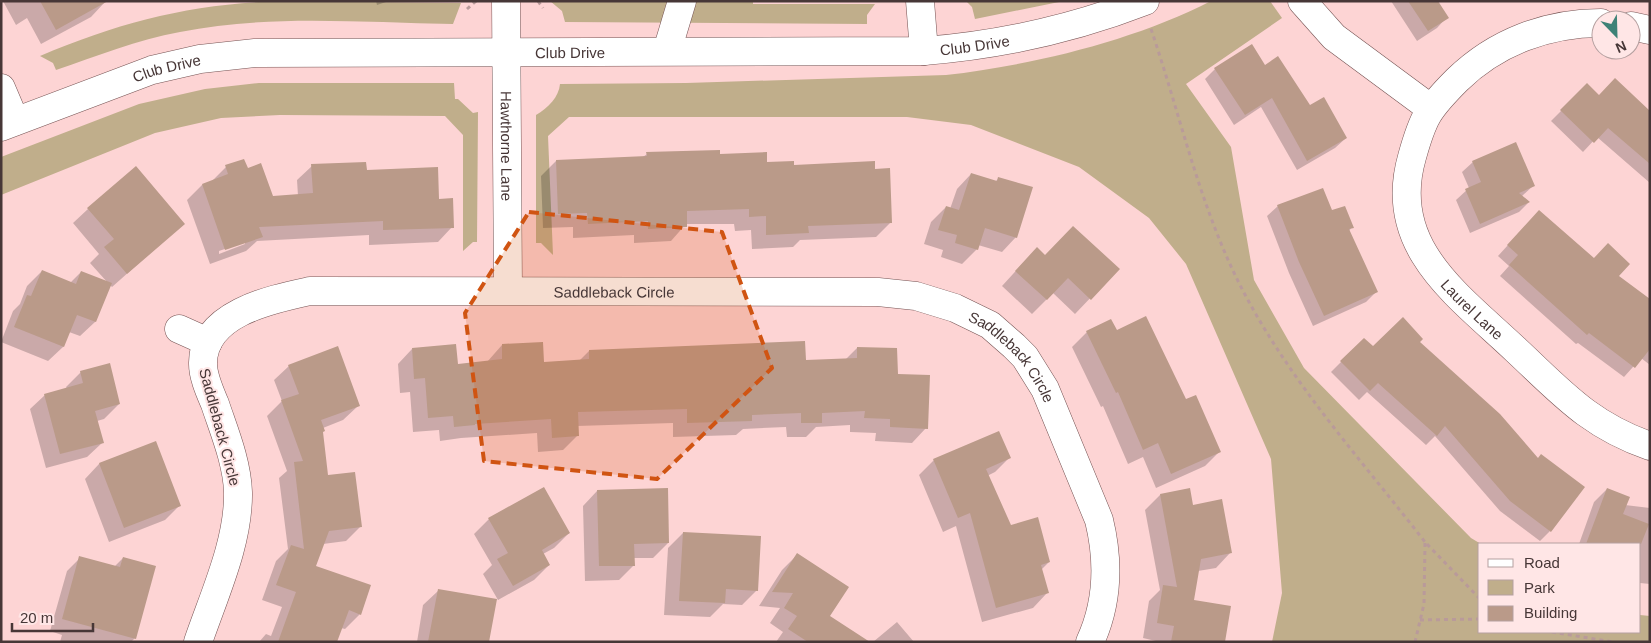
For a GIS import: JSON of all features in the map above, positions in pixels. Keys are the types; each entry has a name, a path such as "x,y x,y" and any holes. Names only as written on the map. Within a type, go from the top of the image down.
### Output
{"street":[{"name":"Hawthorne Lane","path":"506,1 508,290"},
{"path":"667,51 682,1"},
{"path":"920,1 924,50"},
{"path":"1302,1 1334,37 1430,108"},
{"name":"Club Drive","path":"8,124 128,78 181,62 255,53 924,50 990,44 1079,24 1147,13"},
{"name":"Laurel Lane","path":"1591,24 1558,26 1515,40 1467,70 1430,108 1418,134 1410,164 1406,199 1414,233 1430,264 1447,286 1579,410 1619,434 1650,446"},
{"path":"1,88 8,124"},
{"name":"Saddleback Circle","path":"198,642 233,533 238,491 228,444 203,363 208,342 225,321 249,308 279,298 310,291 508,290 878,292 916,296 938,302 990,325 1025,357 1045,389 1100,520 1104,539 1106,574 1099,618 1090,642"},
{"path":"179,329 208,342"}],"path":[{"path":"467,9 476,1"},
{"path":"538,1 543,8"},
{"path":"1147,13 1180,126 1218,234 1239,284 1256,315 1300,385 1425,542 1478,597"},
{"path":"1415,642 1424,604 1425,542"},
{"path":"1420,620 1478,619"},
{"path":"1558,633 1613,642"}],"highlighted area":[{"path":"529,212 722,232 772,368 657,479 484,461 465,313"}],"green space":[{"path":"284,1 461,3 453,24 316,21 248,23 214,26 164,35 56,70 53,63 40,56 100,33 159,16 220,6"},
{"path":"550,1 753,1 753,4 875,4 867,15 867,24 565,22 562,11"},
{"path":"966,1 1064,1 975,19 972,7"},
{"path":"1211,1 1270,1 1282,18 1186,84 1231,147 1254,280 1304,368 1471,538 1479,543 1478,633 1641,633 1641,615 1650,616 1650,642 1272,642 1282,593 1271,459 1186,264 1149,218 1079,167 971,125 907,117 569,117 548,136 553,255 541,243 536,243 536,115 552,102 558,93 560,84 686,83 946,75 1048,58 1116,39 1181,15"},
{"path":"259,83 454,83 455,99 458,99 473,113 478,112 477,242 473,242 463,251 463,135 445,116 280,115 221,118 155,133 1,195 1,157 139,104 205,89"}],"building":[{"path":"40,1 108,1 56,30"},
{"path":"1408,1 1438,1 1449,18 1428,31"},
{"path":"1252,44 1265,65 1278,56 1310,105 1324,97 1347,138 1307,161 1272,98 1245,115 1214,68"},
{"path":"1615,78 1650,111 1650,164 1608,128 1594,143 1560,110 1587,83 1599,95"},
{"path":"1516,142 1535,186 1519,193 1530,202 1480,224 1465,189 1481,182 1472,161"},
{"path":"720,150 720,154 767,152 767,162 794,161 794,165 875,161 875,169 890,168 892,223 808,226 809,233 766,235 766,216 749,217 749,209 687,211 687,227 648,229 648,221 588,224 587,213 558,214 556,160 647,156 646,152"},
{"path":"244,159 248,168 261,163 273,196 313,193 311,164 366,162 367,170 438,167 439,199 453,198 454,228 383,230 383,221 259,227 263,237 225,250 202,184 228,174 225,165"},
{"path":"136,166 185,224 127,274 104,247 114,239 87,208"},
{"path":"971,173 997,181 998,177 1033,187 1017,238 985,228 978,250 955,243 957,235 938,230 946,206 959,210"},
{"path":"1323,188 1332,210 1345,206 1354,228 1349,229 1378,292 1324,316 1299,262 1277,205"},
{"path":"1539,210 1594,258 1608,243 1630,264 1619,276 1650,299 1650,349 1635,368 1589,333 1587,335 1509,265 1518,255 1507,245"},
{"path":"1073,226 1120,269 1091,300 1068,278 1047,300 1015,271 1037,247 1045,255"},
{"path":"42,270 76,284 81,271 112,283 96,322 77,315 64,347 14,327 27,295 31,296"},
{"path":"1146,316 1186,399 1196,395 1221,452 1171,474 1158,443 1143,450 1118,392 1116,393 1086,331 1111,319 1117,330"},
{"path":"1403,317 1423,339 1420,342 1500,414 1538,458 1541,454 1585,487 1551,532 1510,501 1445,426 1437,436 1378,383 1370,391 1340,361 1364,338 1373,346"},
{"path":"805,341 806,360 857,358 857,347 897,348 898,374 930,375 928,429 890,427 890,419 864,418 865,411 822,413 822,423 801,423 801,413 752,415 752,421 687,423 687,409 578,412 579,436 552,438 551,419 454,427 453,416 428,418 425,378 414,379 412,348 456,344 458,364 502,359 502,344 543,342 544,362 589,359 589,350"},
{"path":"338,346 360,406 321,420 325,431 323,432 328,475 355,472 362,527 329,531 316,566 371,585 361,615 349,610 337,642 278,642 296,592 276,585 291,545 304,549 294,462 303,461 281,400 299,394 288,365"},
{"path":"110,363 120,404 95,411 104,443 60,454 44,394 83,383 80,371"},
{"path":"999,431 1011,458 986,469 1011,525 1038,517 1050,562 1041,565 1049,593 996,608 970,513 958,518 933,459"},
{"path":"156,441 181,506 124,528 99,463"},
{"path":"544,487 570,533 542,550 550,565 513,586 497,559 508,553 488,518"},
{"path":"668,488 669,543 634,544 635,566 599,566 597,490"},
{"path":"1190,488 1193,505 1222,499 1232,553 1201,559 1194,600 1231,606 1225,642 1171,642 1174,626 1157,623 1163,585 1177,587 1160,494"},
{"path":"1607,488 1630,497 1623,514 1649,524 1641,544 1586,543"},
{"path":"683,532 761,536 758,591 726,589 725,603 679,601"},
{"path":"797,553 849,587 830,616 870,642 808,642 788,629 797,616 784,608 793,593 772,592"},
{"path":"79,556 120,567 123,557 156,566 136,639 62,619"},
{"path":"438,589 497,599 489,642 428,642"}]}
